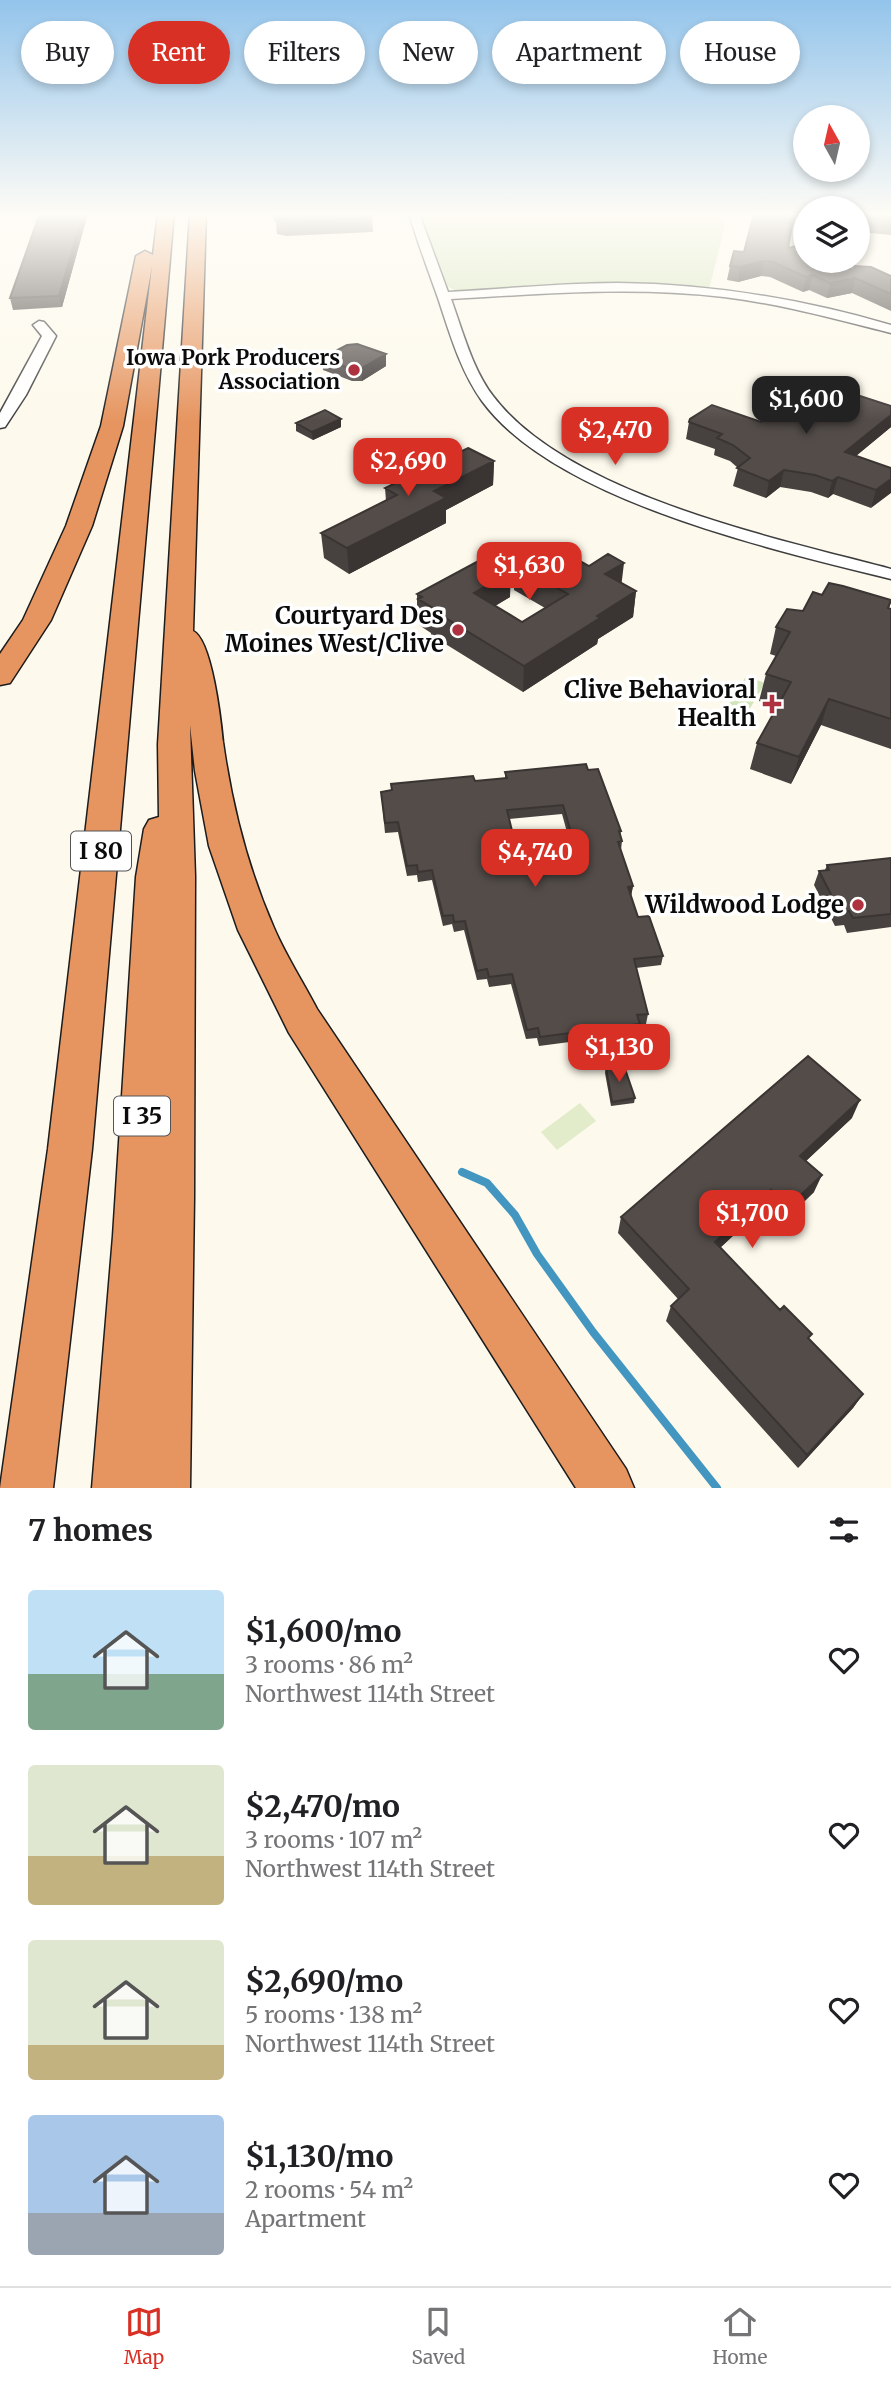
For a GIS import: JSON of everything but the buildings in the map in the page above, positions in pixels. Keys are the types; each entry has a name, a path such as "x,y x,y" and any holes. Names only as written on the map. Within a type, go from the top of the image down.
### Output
{"highway":[{"path":"0,676 37,620 79,526 112,426 140,282"},
{"name":"I 80","path":"26,1488 70,1150 158,282"},
{"path":"163,1488 172,1198 177,876 174,744 194,282"},
{"path":"178,609 202,692 211,771 226,846 256,930 303,1021 607,1488"},
{"name":"I 35","path":"119,1488 136,1236 154,877 174,744"}],"street":[{"path":"439,282 468,365 483,391 507,419 554,456 603,482 665,507 891,574"},
{"path":"444,296 608,288 708,291 790,303 891,329"},
{"path":"0,424 19,395 49,336 40,325"}],"green space":[{"path":"446,282 711,282 709,289 459,292 448,287"},
{"path":"746,676 765,683 746,715 726,709"},
{"path":"580,1103 596,1121 557,1150 541,1132"}],"waterway":[{"path":"462,1172 487,1183 515,1215 537,1254 593,1332 717,1488"}],"place":[{"name":"Iowa Pork Producers Association","path":"354,370"},
{"name":"Courtyard Des Moines West/Clive","path":"458,630"},
{"name":"Clive Behavioral Health","path":"772,704"},
{"name":"Wildwood Lodge","path":"858,905"}]}
